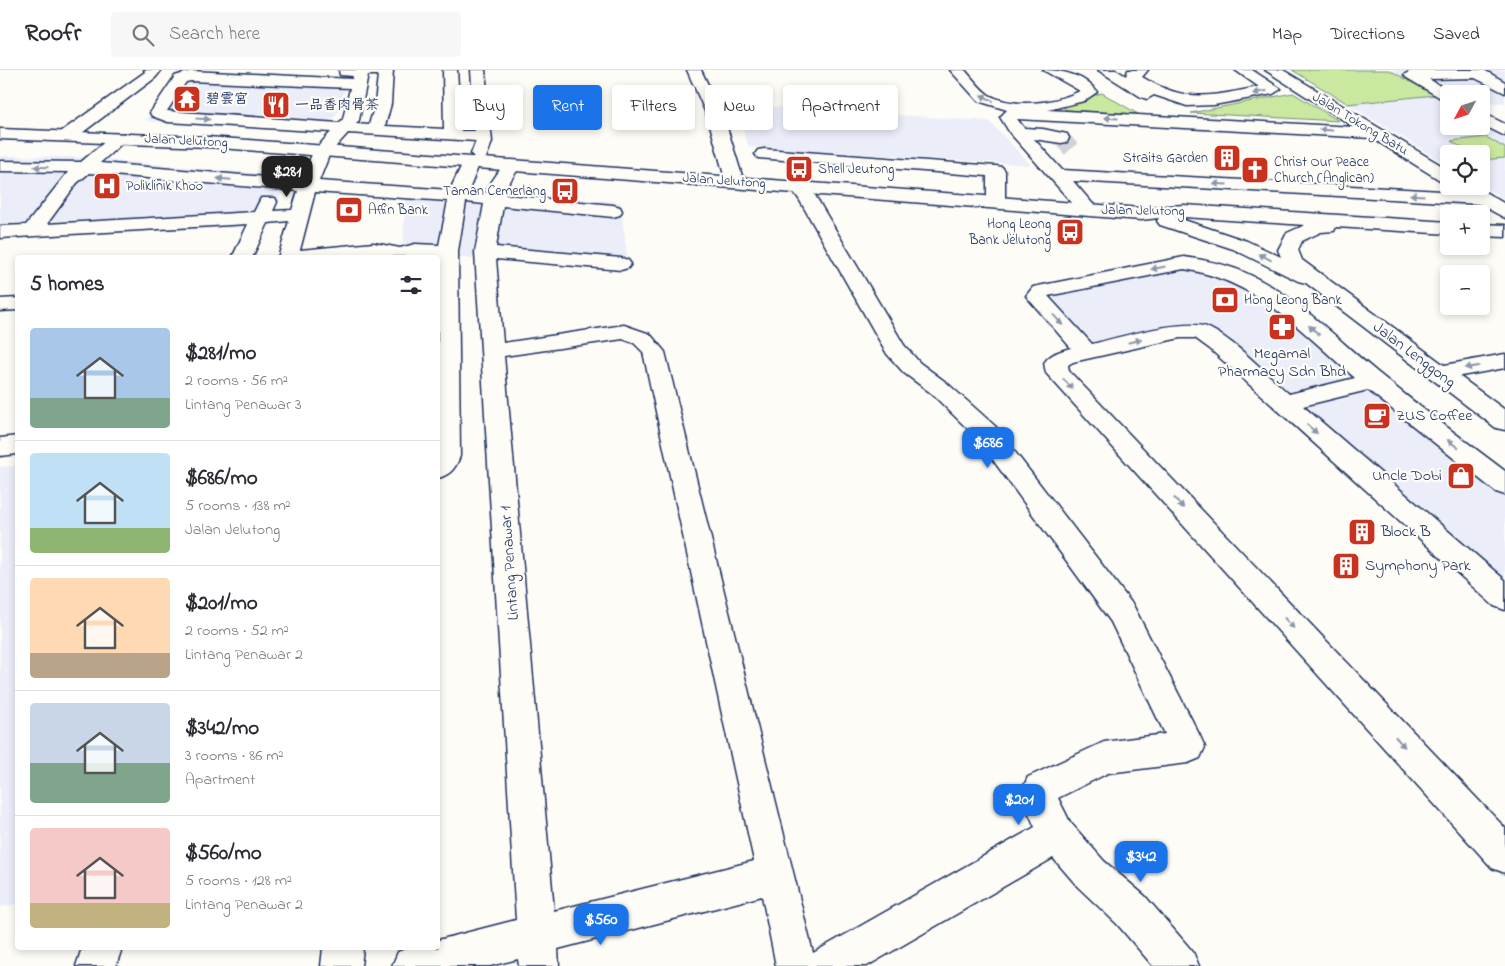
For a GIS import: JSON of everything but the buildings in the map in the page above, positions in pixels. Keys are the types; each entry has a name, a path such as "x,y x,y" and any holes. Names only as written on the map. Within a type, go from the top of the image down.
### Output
{"street":[{"path":"68,136 150,75 153,72 150,70"},
{"path":"254,70 329,71 361,75"},
{"path":"376,130 383,104 386,70 361,75 191,76 180,80 158,113 168,117 484,137"},
{"path":"450,70 452,135"},
{"path":"440,466 445,462 446,456 448,251 460,184 483,146 484,137 478,70"},
{"path":"694,70 716,118 735,182"},
{"path":"957,70 983,97 1029,110 1198,123 1374,133"},
{"path":"1050,70 1086,88 1089,92 1055,105 1012,114 1008,117 1020,133 1063,156 1483,199"},
{"path":"1070,70 1106,92"},
{"path":"1105,70 1198,123"},
{"path":"1141,70 1133,73 1135,78 1163,94 1187,100 1214,100 1273,89 1242,70"},
{"name":"Jalan Tokong Batu","path":"1272,70 1440,173"},
{"path":"1440,92 1412,75 1478,73 1505,88"},
{"path":"289,255 308,186 322,152 351,120 361,75"},
{"path":"1490,89 1505,88"},
{"path":"1122,102 1154,120"},
{"path":"1490,122 1505,131"},
{"path":"1020,133 1043,134 1063,156 1089,210"},
{"name":"Jalan Jelutong","path":"0,134 208,142 1140,214 1184,211 1440,227"},
{"path":"32,230 71,179 83,167 120,138"},
{"path":"764,154 996,171 996,203"},
{"path":"877,193 883,162"},
{"name":"Lintang Penawar 1","path":"512,165 497,186 485,252 538,950"},
{"path":"0,166 83,167 276,184 457,196 613,211"},
{"path":"243,255 276,184"},
{"path":"799,187 807,196 895,349 912,368 939,388 986,432 1122,614 1188,747 1104,758 1040,789 1038,794 1057,835 1091,874 1131,910 1179,966"},
{"path":"1477,195 1505,212"},
{"path":"0,247 257,226 300,214"},
{"name":"Jalan Lenggong","path":"1140,214 1196,229 1240,245 1324,287"},
{"path":"0,232 257,226"},
{"name":"Jalan Lenggong","path":"1440,233 1318,226 1294,237 1288,250 1293,263 1505,422"},
{"path":"1490,230 1505,231"},
{"path":"1490,236 1505,237"},
{"path":"310,255 374,249 396,255"},
{"path":"402,255 415,250 448,251"},
{"path":"485,252 621,264"},
{"path":"1084,358 1037,296 1040,291 1184,263 1207,264 1241,277 1274,296 1372,380 1501,479"},
{"path":"0,305 15,304"},
{"path":"1505,598 1282,403 1218,344 1200,332 1180,331 1084,358 1059,359 1055,368 1058,373 1505,855"},
{"path":"494,351 624,332 649,342 654,352 796,966"},
{"path":"1439,373 1505,361"},
{"path":"1282,403 1372,380"},
{"path":"0,447 15,445"},
{"path":"828,966 1057,835"},
{"path":"412,966 538,950 776,874"},
{"path":"96,966 101,950"},
{"path":"341,966 343,950"}],"shaded area":[{"path":"1292,70 1505,70 1505,103 1490,103 1490,85 1440,85 1440,135 1490,135 1490,118 1505,126 1505,200 1490,191 1490,145 1440,145 1440,160"},
{"path":"178,71 347,80 339,111 321,132 146,121"},
{"path":"773,107 783,107 783,130 898,130 898,115 989,121 1031,165 749,147 743,130 773,130"},
{"path":"0,156 75,157 287,176 271,226 0,238"},
{"path":"406,185 620,202 629,270 440,257 440,255 418,255 403,244"},
{"path":"1184,263 1241,277 1505,485 1505,598 1199,332 1087,352 1038,293"},
{"path":"15,466 15,904 0,907 0,467"}],"green space":[{"path":"1292,70 1389,70 1435,95 1348,104"},
{"path":"1102,93 1138,114 1066,110 1062,105"},
{"path":"1293,93 1339,121 1191,113"},
{"path":"1486,137 1505,148 1505,158 1490,159 1490,145 1457,145 1451,141"}],"tunnel":[{"path":"1061,138 1071,149"}],"place":[{"name":"碧雲宮","path":"187,99"},
{"name":"一品香肉骨茶","path":"276,105"},
{"name":"Straits Garden","path":"1227,158"},
{"name":"Shell Jeutong","path":"799,169"},
{"name":"Christ Our Peace Church (Anglican)","path":"1255,170"},
{"name":"Poliklinik Khoo","path":"107,186"},
{"name":"Taman Cemerlang","path":"565,191"},
{"name":"Affin Bank","path":"349,210"},
{"name":"Hong Leong Bank Jelutong","path":"1070,232"},
{"name":"Hong Leong Bank","path":"1225,300"},
{"name":"Megamal Pharmacy Sdn Bhd","path":"1282,327"},
{"name":"ZUS Coffee","path":"1377,416"},
{"name":"Uncle Dobi","path":"1461,476"},
{"name":"Block B","path":"1362,532"},
{"name":"Symphony Park","path":"1346,566"}]}
